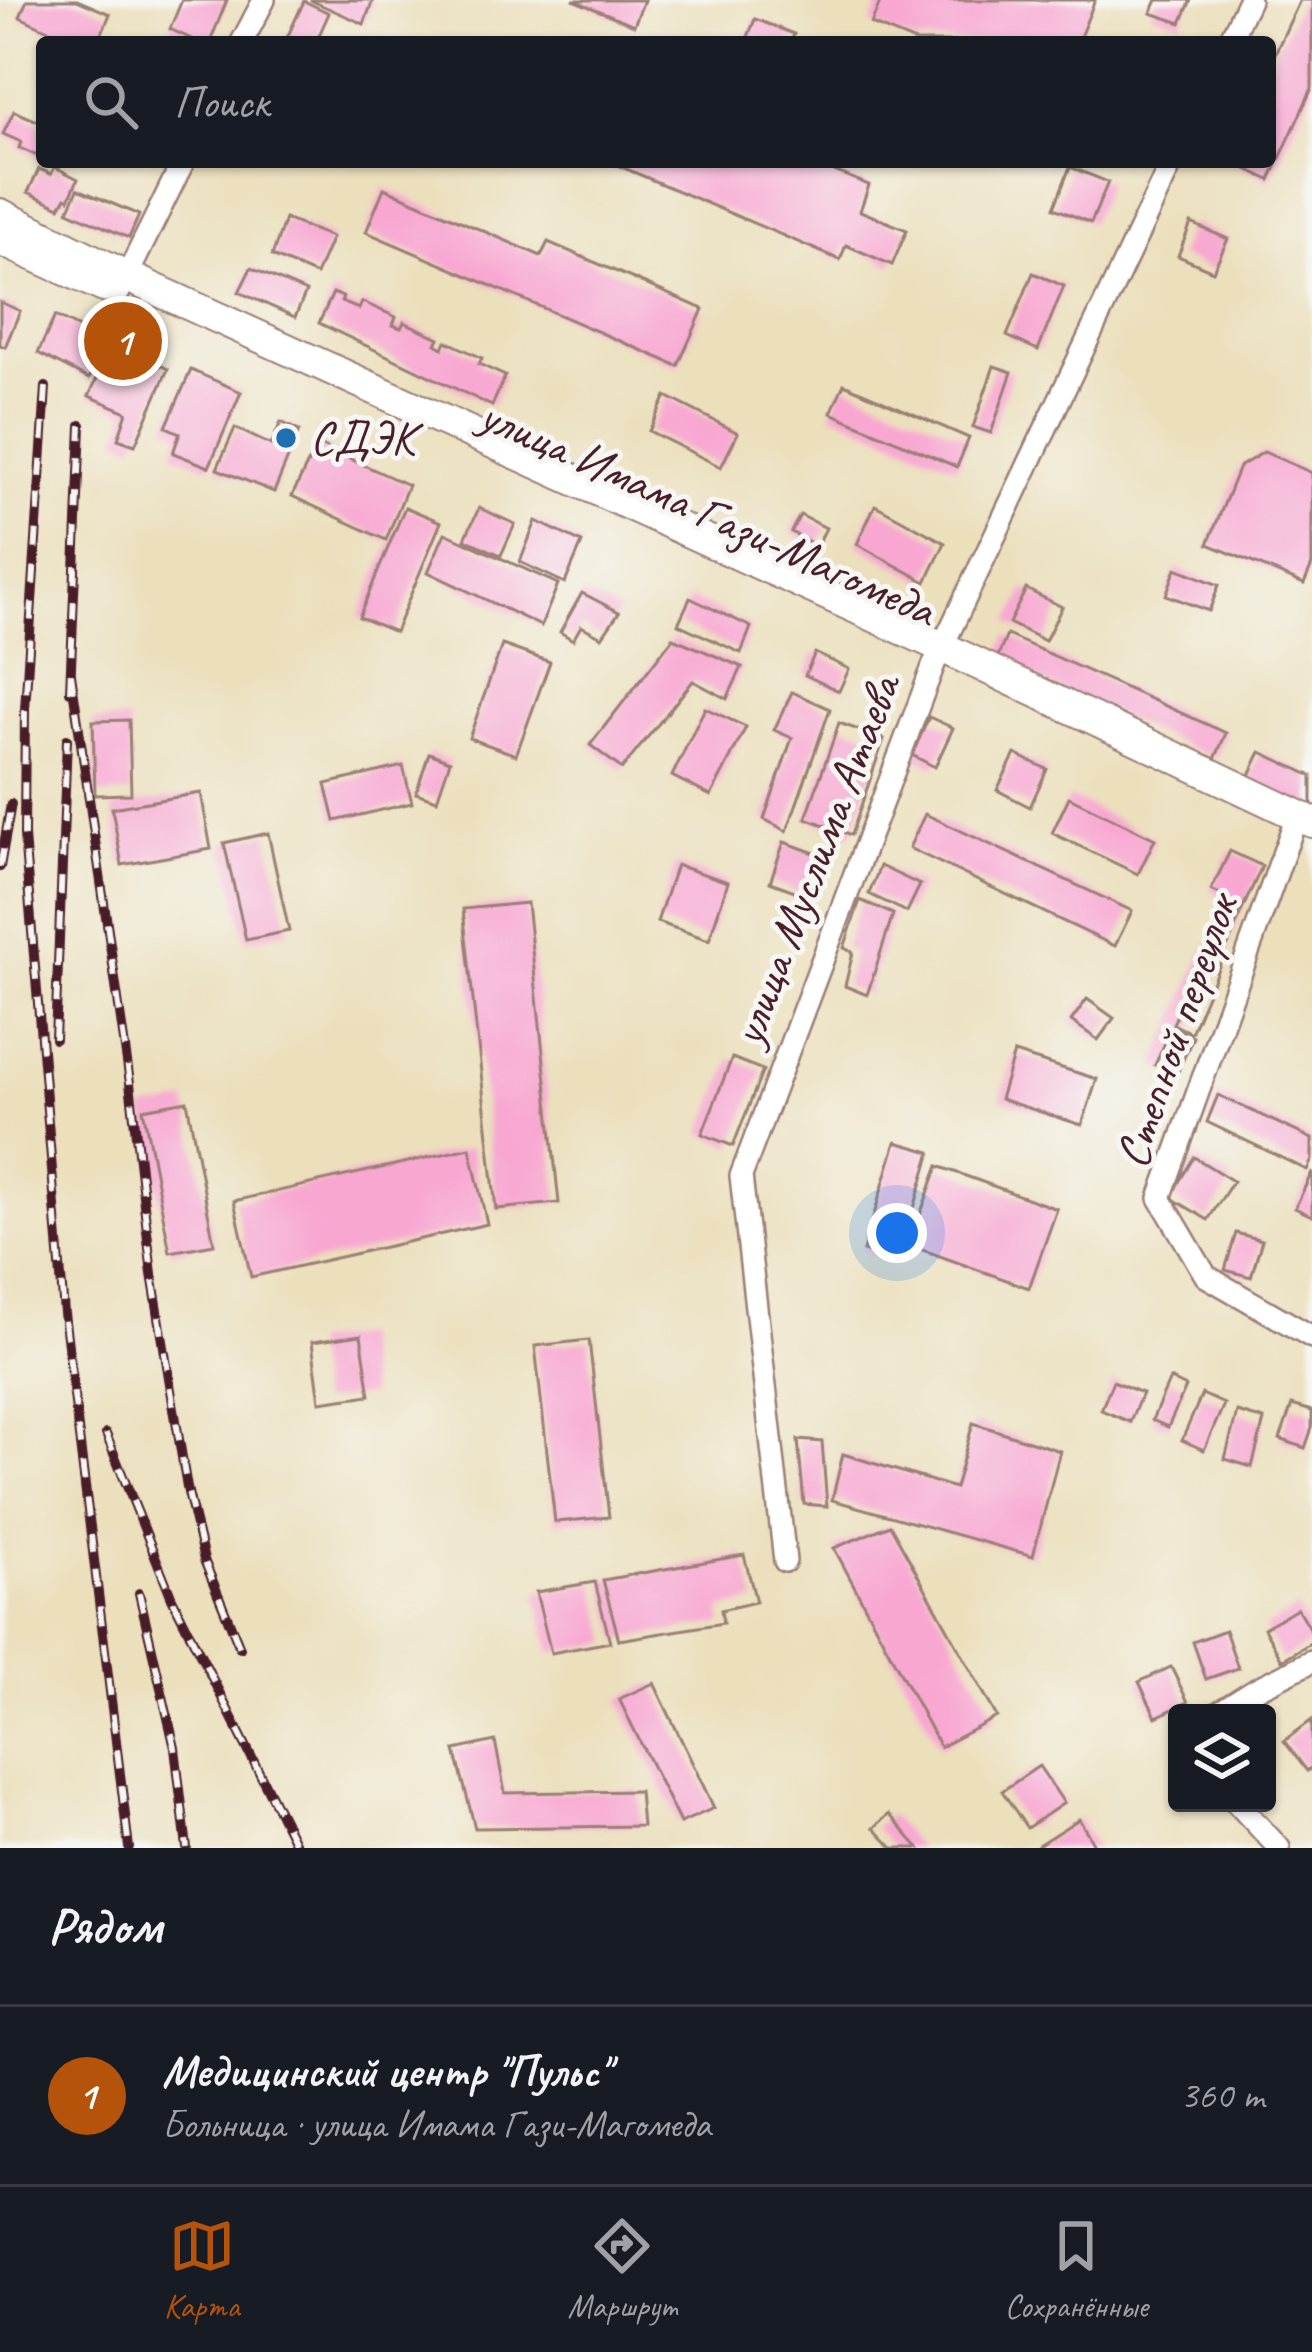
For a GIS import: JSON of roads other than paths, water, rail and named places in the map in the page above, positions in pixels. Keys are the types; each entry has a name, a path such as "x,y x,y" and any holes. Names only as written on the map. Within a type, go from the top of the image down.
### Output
{"main road":[{"path":"0,214 122,285"},
{"name":"улица Имама Гази-Магомеда","path":"0,240 122,285 938,655 1306,828"}],"street":[{"path":"245,36 264,0"},
{"path":"1232,36 1249,0"},
{"path":"122,285 179,168"},
{"name":"улица Муслима Атаева","path":"784,1561 741,1176 938,655 1169,168"},
{"name":"Степной переулок","path":"1306,828 1160,1198 1206,1276 1312,1337"},
{"path":"1232,1704 1312,1661"},
{"path":"1245,1812 1279,1848"}],"railway":[{"path":"46,387 25,709 24,836 64,1313 129,1848"},
{"path":"70,691 81,425"},
{"path":"71,674 130,1083 152,1274 187,1488 204,1560 240,1648"},
{"path":"55,1039 67,739"},
{"path":"0,867 11,804"},
{"path":"106,1434 172,1598 297,1848"},
{"path":"139,1593 175,1748 187,1848"}],"place":[{"name":"Медицинский центр \"Пульс\"","path":"123,341"},
{"name":"СДЭК","path":"286,438"}]}
